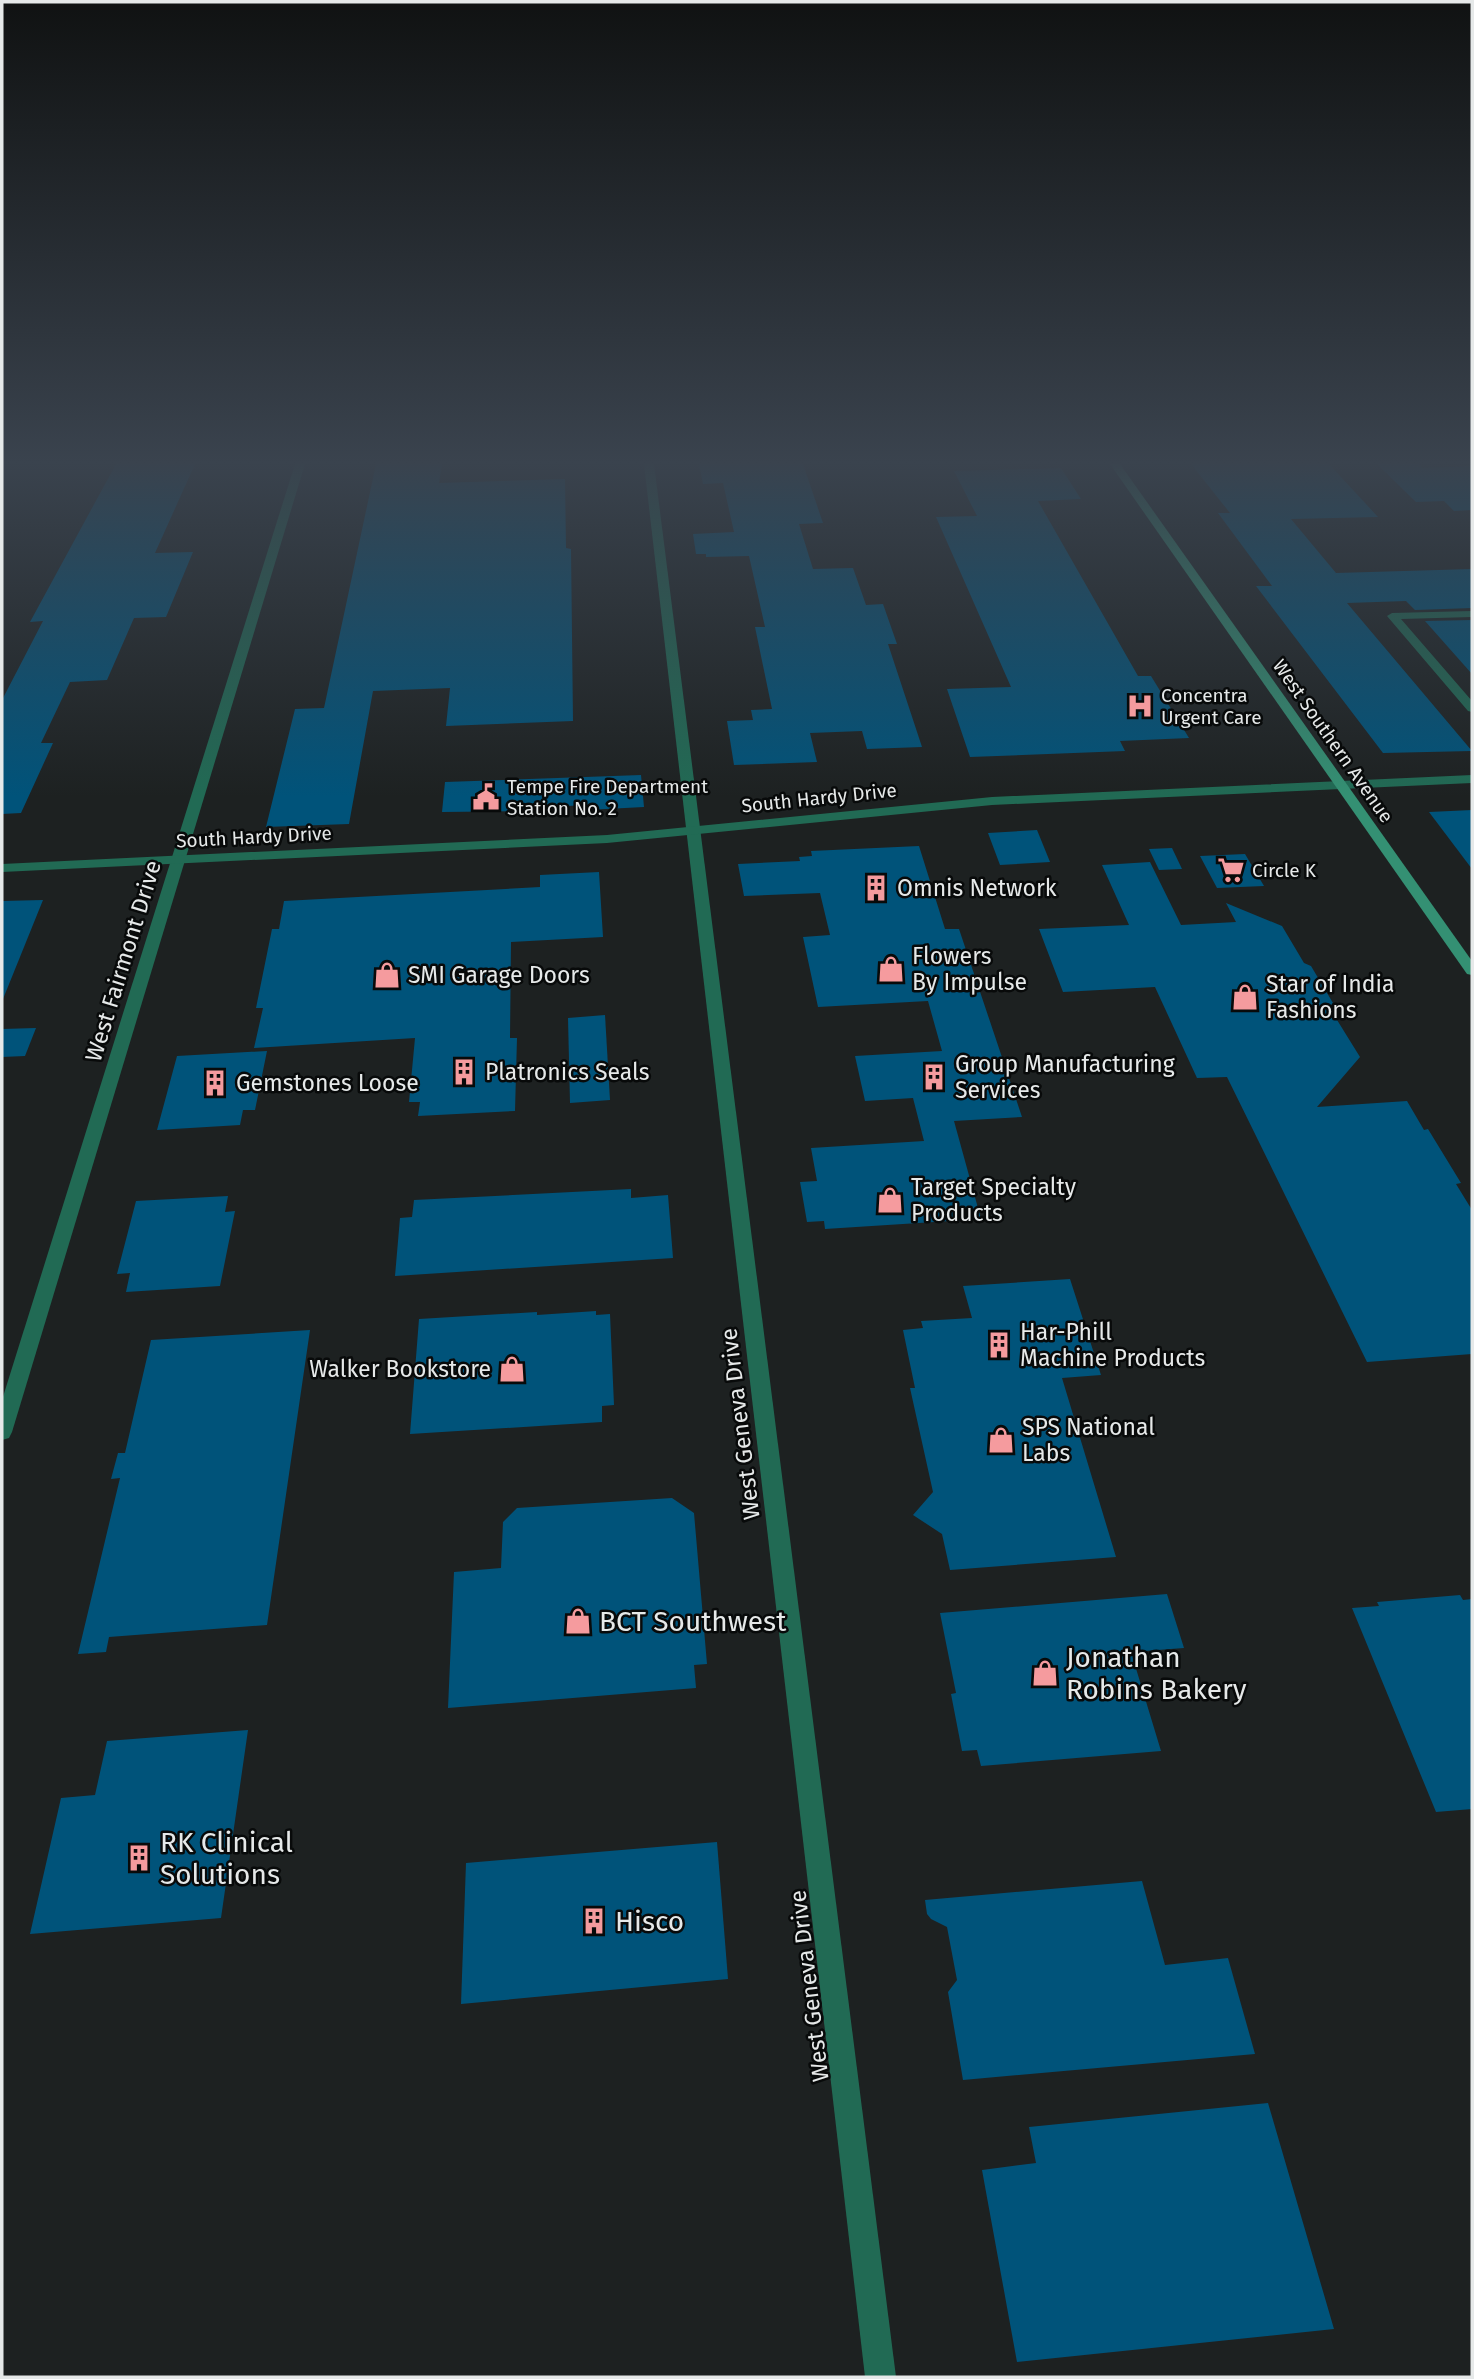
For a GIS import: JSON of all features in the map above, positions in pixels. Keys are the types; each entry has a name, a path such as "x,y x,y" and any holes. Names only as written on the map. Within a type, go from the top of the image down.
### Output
{"main road":[{"name":"West Southern Avenue","path":"1193,575 1472,971"}],"street":[{"name":"West Fairmont Drive","path":"2,1432 266,575"},
{"name":"West Geneva Drive","path":"662,575 881,2377"},
{"path":"1472,614 1392,616 1472,708"},
{"name":"South Hardy Drive","path":"2,868 552,842 692,832 894,809 992,801 1472,779"}],"building":[{"path":"56,575 183,575 166,617 134,618 107,680 70,682 41,743 53,743 21,813 2,814 2,700 43,621 30,622"},
{"path":"352,575 571,575 573,721 446,726 450,688 373,691 349,824 266,827 295,709 324,708"},
{"path":"753,575 855,575 866,605 883,604 897,644 888,644 922,747 867,749 862,731 810,733 817,762 734,765 727,721 753,720 751,710 772,709 755,627 765,627"},
{"path":"962,575 1080,575 1138,676 1151,676 1189,738 1120,741 1125,751 970,757 947,689 1011,687"},
{"path":"1264,575 1472,575 1472,608 1415,610 1406,601 1347,603 1472,751 1383,753 1256,586 1272,586"},
{"path":"1472,620 1472,674 1425,621"},
{"path":"641,775 644,807 587,810 587,805 528,808 528,811 442,812 445,782"},
{"path":"1472,810 1472,869 1429,812"},
{"path":"1037,830 1050,862 1000,865 988,833"},
{"path":"919,846 945,929 959,929 1022,1117 954,1121 981,1219 825,1229 824,1221 807,1222 800,1182 817,1181 811,1148 924,1141 913,1098 865,1101 855,1056 942,1051 928,1001 818,1007 803,937 830,935 820,893 744,896 738,864 800,861 799,857 812,856 811,851"},
{"path":"1172,848 1182,869 1159,870 1149,849"},
{"name":"Circle K","path":"1245,854 1264,886 1217,888 1200,856"},
{"path":"1150,862 1181,925 1236,922 1226,903 1282,926 1304,963 1311,966 1333,1003 1329,1007 1360,1057 1317,1107 1407,1101 1424,1130 1428,1129 1461,1183 1456,1184 1472,1210 1472,1354 1367,1362 1227,1077 1197,1078 1155,987 1063,992 1039,929 1129,925 1102,865"},
{"name":"SMI Garage Doors","path":"599,872 603,937 511,942 510,1038 517,1038 515,1111 418,1116 420,1102 409,1102 415,1038 254,1048 263,1008 256,1008 272,929 279,929 284,901 540,887 540,875"},
{"path":"43,900 3,999 2,999 2,901"},
{"path":"605,1015 610,1100 570,1103 568,1018"},
{"path":"36,1028 25,1056 2,1057 2,1029"},
{"name":"Gemstones Loose","path":"267,1051 255,1110 243,1110 240,1125 157,1130 177,1056"},
{"path":"631,1189 631,1198 668,1195 673,1258 395,1276 400,1218 412,1217 414,1200"},
{"path":"228,1196 225,1212 235,1211 220,1286 126,1292 130,1273 117,1274 136,1201"},
{"name":"SPS National Labs","path":"1070,1279 1101,1375 1062,1378 1116,1557 950,1570 942,1534 913,1515 933,1492 910,1388 915,1388 903,1330 923,1328 921,1321 972,1318 963,1286"},
{"name":"Walker Bookstore","path":"596,1311 596,1315 610,1314 614,1405 602,1406 602,1422 410,1434 419,1319"},
{"path":"310,1330 267,1625 109,1637 106,1652 78,1654 120,1478 111,1479 118,1453 125,1453 151,1340"},
{"name":"BCT Southwest","path":"672,1498 694,1513 707,1664 694,1665 696,1688 448,1708 454,1572 501,1568 503,1522 517,1508"},
{"name":"Jonathan Robins Bakery","path":"1167,1594 1184,1648 1131,1652 1161,1751 981,1766 977,1750 962,1751 951,1694 956,1693 940,1613"},
{"path":"1460,1595 1463,1600 1472,1599 1472,1809 1436,1812 1352,1608 1379,1606 1377,1602"},
{"name":"RK Clinical Solutions","path":"248,1730 221,1918 30,1934 61,1798 95,1795 107,1741"},
{"name":"Hisco","path":"717,1842 728,1979 461,2004 466,1863"},
{"path":"1142,1881 1165,1965 1228,1958 1255,2054 963,2080 948,1992 957,1980 947,1927 931,1919 927,1914 925,1900"},
{"path":"1268,2103 1334,2329 1017,2362 982,2170 1036,2163 1029,2127"}],"place":[{"name":"Concentra Urgent Care","path":"1140,706"},
{"name":"Tempe Fire Department Station No. 2","path":"486,797"},
{"name":"Circle K","path":"1231,870"},
{"name":"Omnis Network","path":"876,888"},
{"name":"Flowers By Impulse","path":"891,969"},
{"name":"SMI Garage Doors","path":"387,975"},
{"name":"Star of India Fashions","path":"1245,997"},
{"name":"Platronics Seals","path":"464,1072"},
{"name":"Group Manufacturing Services","path":"934,1077"},
{"name":"Gemstones Loose","path":"215,1083"},
{"name":"Target Specialty Products","path":"890,1200"},
{"name":"Har-Phill Machine Products","path":"999,1345"},
{"name":"Walker Bookstore","path":"512,1369"},
{"name":"SPS National Labs","path":"1001,1440"},
{"name":"BCT Southwest","path":"578,1621"},
{"name":"Jonathan Robins Bakery","path":"1045,1673"},
{"name":"RK Clinical Solutions","path":"139,1858"},
{"name":"Hisco","path":"594,1921"}]}
